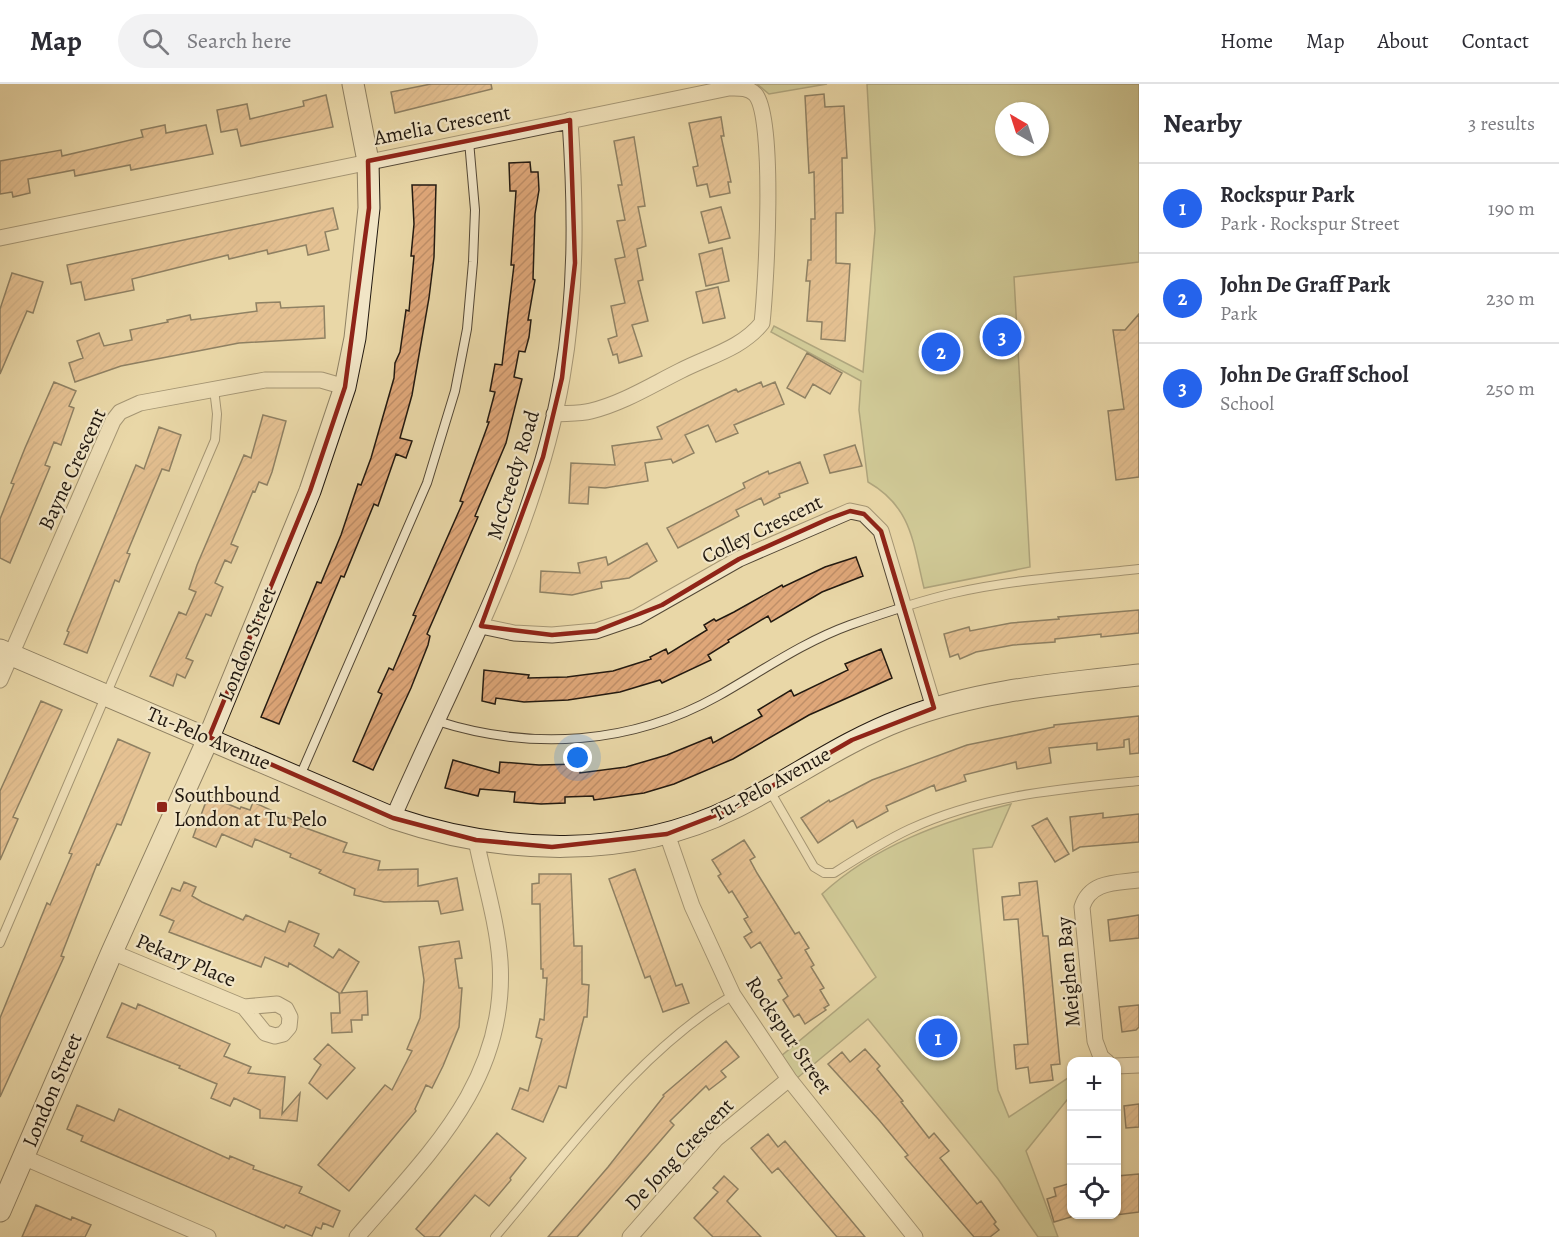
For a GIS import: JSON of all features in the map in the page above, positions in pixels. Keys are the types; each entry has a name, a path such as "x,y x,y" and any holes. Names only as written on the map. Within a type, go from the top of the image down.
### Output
{"street":[{"name":"London Street","path":"0,1211 112,952 209,737 310,491 345,387 355,338 368,220 368,161 353,84"},
{"name":"Amelia Crescent","path":"0,238 570,120 729,88 744,88 755,95 763,109 768,177 762,323 750,338 735,347 679,371 640,394 590,412 554,414"},
{"name":"McCreedy Road","path":"393,818 481,626 512,552 554,414 570,321 575,263 575,191 570,120"},
{"name":"Bayne Crescent","path":"0,680 5,653 113,421 120,412 140,403 276,380 321,380 345,387"},
{"name":"Colley Crescent","path":"481,626 514,633 552,635 596,630 645,613 740,559 850,511 864,513 880,531 934,708"},
{"name":"Tu-Pelo Avenue","path":"5,653 209,737 393,818 430,831 476,840 552,847 614,843 667,834 732,809 769,790 852,740 934,708 1001,691 1139,675"},
{"name":"Rockspur Street","path":"667,834 692,906 733,994 789,1079 915,1237"},
{"path":"357,1237 456,1120 474,1089 486,1060 498,1007 500,961 476,840"},
{"name":"Meighen Bay","path":"1101,1057 1095,1041 1082,907 1088,894 1098,886 1139,880"},
{"name":"Pekary Place","path":"112,952 244,1007"},
{"path":"1121,1066 1139,1065"},
{"name":"De Jong Crescent","path":"634,1232 716,1139 789,1079"},
{"path":"23,1157 208,1237"},
{"path":"634,1232 651,1237"}],"lane":[{"path":"300,777 423,494 455,391 467,329 473,262 475,200 470,141"},
{"path":"0,944 215,440 217,414 214,389"},
{"path":"436,720 471,732 537,740 589,738 634,730 677,716 717,697 805,645 847,627 902,608 992,586 1139,569"},
{"path":"769,790 814,867 824,873 834,873 909,829 998,799 1039,791 1139,781"},
{"path":"495,1237 638,1070 733,994"}],"highlighted area":[{"path":"570,120 575,263 562,378 543,457 481,626 552,635 596,631 662,605 739,559 850,511 864,514 881,531 934,708 852,740 732,809 667,834 552,847 476,840 393,818 209,737 310,491 345,387 369,208 368,161"}],"green space":[{"path":"757,84 827,84 769,94"},
{"path":"867,84 1139,84 1139,262 1014,277 1030,567 924,588 913,541 902,515 883,492 868,482 859,410 861,381 771,332 774,326 863,372 875,230"},
{"path":"1011,804 992,847 973,849 998,1090 1009,1117 1067,1079 1067,1100 1026,1151 1058,1237 1038,1237 998,1179 868,1019 796,1079 780,1057 876,977 822,894 864,862 910,837"}],"building":[{"path":"431,84 491,84 492,89 395,113 391,92"},
{"path":"824,94 825,107 844,106 847,158 842,158 843,213 836,213 836,263 850,264 845,341 821,339 822,322 807,321 810,281 806,281 808,260 811,260 811,219 815,219 814,172 809,173 805,96"},
{"path":"326,95 333,127 241,146 237,129 221,132 217,110 247,104 250,119 304,106 303,101"},
{"path":"721,117 724,136 721,136 731,182 728,182 730,193 710,197 707,184 697,186 693,167 698,166 689,123"},
{"path":"165,125 166,133 206,125 213,154 131,170 130,165 75,176 74,170 28,179 30,193 13,197 12,192 0,194 0,161 61,150 62,156 143,137 141,130"},
{"path":"634,137 645,206 638,207 646,246 637,249 643,280 638,281 648,321 632,325 642,356 619,363 617,354 613,355 608,339 617,336 611,306 625,303 615,259 625,257 617,221 625,220 618,185 622,185 614,141"},
{"path":"530,162 531,172 538,172 539,190 535,214 533,279 535,280 528,320 531,320 529,337 525,352 519,351 514,377 522,379 506,443 475,516 478,517 427,634 430,636 428,645 411,688 373,770 353,761 382,694 378,692 389,668 393,670 416,616 413,615 463,502 460,501 489,422 487,422 495,392 490,391 495,364 502,365 514,265 511,265 516,191 510,191 509,163"},
{"path":"412,185 436,185 434,257 429,298 412,395 400,438 412,441 406,458 396,454 378,506 374,504 344,577 341,576 279,724 261,717 317,582 321,583 341,535 358,484 361,485 394,378 406,310 409,311 414,256 411,256 414,224"},
{"path":"721,207 730,238 709,243 701,212"},
{"path":"333,208 338,229 325,232 329,250 308,255 306,245 268,254 267,250 229,259 228,255 132,279 134,290 85,300 81,282 71,284 67,265"},
{"path":"722,248 729,281 706,286 699,254"},
{"path":"12,273 43,282 33,313 27,311 0,374 0,309"},
{"path":"718,287 725,318 703,323 696,292"},
{"path":"280,302 281,308 324,306 325,338 239,343 121,366 75,382 69,363 83,358 77,341 99,333 104,346 132,340 130,330 168,322 167,320 190,315 191,320 257,311 256,303"},
{"path":"1139,314 1139,477 1116,480 1108,411 1124,409 1113,330 1125,330"},
{"path":"807,353 842,373 830,394 813,384 805,398 787,388"},
{"path":"54,382 76,391 69,406 74,408 61,445 54,442 45,465 50,467 10,563 0,558 0,519 14,484 11,483"},
{"path":"761,382 763,387 775,382 784,404 734,425 738,433 716,442 708,425 685,435 694,453 673,463 671,459 645,463 648,481 605,488 589,487 588,504 569,503 571,463 615,465 612,446 662,439 657,427 736,389 738,392"},
{"path":"263,415 286,421 272,472 267,485 259,482 255,492 253,491 231,544 238,547 231,563 225,560 215,583 223,587 211,616 206,614 186,658 193,661 185,678 177,674 173,686 150,676 179,612 186,615 196,592 189,589 197,565 244,455 251,458"},
{"path":"159,427 181,435 169,471 162,469 127,553 130,554 119,582 115,580 87,653 64,644 69,632 67,631 136,465 144,469"},
{"path":"855,445 862,466 830,473 824,455"},
{"path":"800,462 808,483 779,494 780,497 764,505 761,498 736,510 739,516 678,548 667,528 745,488 743,483 768,471 769,474"},
{"path":"647,543 657,561 629,578 601,582 602,588 572,595 540,592 541,571 580,573 578,563 606,557 608,565"},
{"path":"856,557 863,576 822,592 771,622 768,616 708,655 711,660 662,683 660,680 620,692 568,700 524,702 496,698 495,704 482,701 484,670 529,675 528,678 567,677 613,671 651,659 650,657 666,649 668,654 707,630 704,625 714,619 716,621 734,612 782,585 783,587 825,567"},
{"path":"1139,610 1139,633 1101,637 1101,634 1055,639 1055,642 1013,645 976,652 960,659 958,654 950,657 944,634 969,627 970,631 1011,623 1059,619 1058,617"},
{"path":"881,649 892,678 809,715 733,759 674,784 644,793 594,800 593,796 565,797 565,803 541,804 514,802 515,792 480,789 478,796 445,788 453,760 499,773 500,762 539,765 580,764 580,773 626,767 667,755 711,737 713,743 762,716 758,710 791,690 794,696 848,670 845,664"},
{"path":"41,701 62,710 13,817 18,819 0,860 0,791"},
{"path":"1139,716 1139,753 1130,754 1129,739 1124,740 1124,747 1097,750 1097,743 1049,748 1051,763 1017,769 1016,762 964,775 966,781 936,791 934,785 886,806 888,811 857,828 853,820 818,843 801,818 829,800 830,802 872,780 967,745 1054,727 1054,725"},
{"path":"118,739 150,753 121,825 117,824 99,865 97,864 61,956 64,957 0,1097 0,1018 47,903 50,905 72,854 69,853"},
{"path":"208,796 240,809 241,807 250,810 253,802 293,820 292,823 347,843 343,852 380,861 378,870 418,869 418,886 457,878 463,910 441,914 438,901 384,902 354,895 355,889 319,873 321,870 290,857 291,854 255,839 252,847 222,834 216,847 193,837"},
{"path":"1103,813 1103,818 1139,814 1139,842 1080,847 1073,851 1070,817"},
{"path":"1047,818 1069,854 1055,862 1032,826"},
{"path":"744,840 755,857 750,860 757,873 795,934 799,932 809,948 805,950 814,965 811,967 824,988 820,990 829,1005 824,1008 826,1010 805,1024 799,1014 794,1017 783,1000 788,996 778,980 782,978 760,942 751,948 744,937 752,932 744,919 748,917 732,891 729,893 718,876 721,874 712,860"},
{"path":"635,869 676,986 682,984 689,1003 663,1012 650,976 645,978 609,879"},
{"path":"539,874 571,874 574,946 582,946 582,984 589,985 587,1017 584,1017 566,1088 559,1086 543,1122 512,1109 520,1088 528,1091 542,1039 536,1037 540,1019 544,1020 547,978 543,978 543,969 541,969 540,904 532,904 532,884 539,883"},
{"path":"1037,881 1043,936 1048,936 1060,1064 1051,1065 1053,1080 1030,1083 1028,1067 1016,1069 1014,1045 1028,1044 1018,919 1004,920 1002,897 1020,895 1019,883"},
{"path":"184,882 196,887 192,896 202,902 243,920 246,915 285,932 289,921 319,934 314,946 333,958 339,949 359,962 341,993 367,991 368,1015 362,1015 362,1020 351,1020 352,1032 332,1033 331,1013 340,1013 339,993 289,963 288,967 265,957 261,967 169,932 174,921 160,915 172,888 180,891"},
{"path":"1139,915 1139,938 1110,941 1108,920"},
{"path":"459,941 462,958 455,959 459,988 462,988 459,1027 443,1066 432,1088 426,1085 416,1111 349,1191 318,1165 385,1085 392,1090 412,1051 407,1049 420,1018 424,980 419,947"},
{"path":"122,1003 136,1009 138,1004 230,1044 224,1056 251,1067 248,1073 285,1077 282,1114 300,1093 297,1121 260,1118 260,1110 234,1098 230,1106 211,1098 217,1084 179,1068 180,1066 107,1037"},
{"path":"1139,1005 1139,1027 1136,1030 1122,1032 1119,1007"},
{"path":"726,1041 739,1057 721,1071 726,1077 709,1090 706,1086 670,1121 674,1125 577,1237 548,1237 608,1167 663,1095"},
{"path":"328,1044 355,1068 327,1099 309,1083 321,1065 314,1059"},
{"path":"865,1049 880,1066 877,1069 929,1138 934,1133 949,1151 940,1158 977,1204 981,1201 996,1222 994,1224 999,1230 990,1237 974,1237 905,1157 908,1155 879,1120 828,1064 842,1052 850,1062"},
{"path":"1139,1104 1139,1127 1126,1128 1124,1106"},
{"path":"77,1105 114,1121 119,1109 229,1159 230,1156 254,1166 253,1169 302,1187 299,1193 340,1211 333,1227 323,1223 321,1229 316,1227 312,1236 286,1225 284,1228 81,1141 83,1136 67,1129"},
{"path":"497,1133 526,1158 510,1178 511,1180 489,1206 475,1195 439,1237 425,1237 416,1229"},
{"path":"768,1134 778,1147 785,1141 865,1237 837,1237 778,1168 772,1173 751,1148"},
{"path":"1139,1174 1139,1212 1121,1214 1121,1176"},
{"path":"724,1176 738,1189 727,1201 761,1237 713,1237 694,1218 718,1192 713,1188"},
{"path":"1067,1184 1067,1218 1054,1222 1047,1199 1056,1196 1054,1188"},
{"path":"36,1205 71,1220 72,1217 91,1225 85,1237 22,1237"}],"place":[{"name":"John De Graff School","path":"1002,337"},
{"name":"John De Graff Park","path":"941,352"},
{"name":"Southbound London at Tu Pelo","path":"162,807"},
{"name":"Rockspur Park","path":"938,1038"}]}
